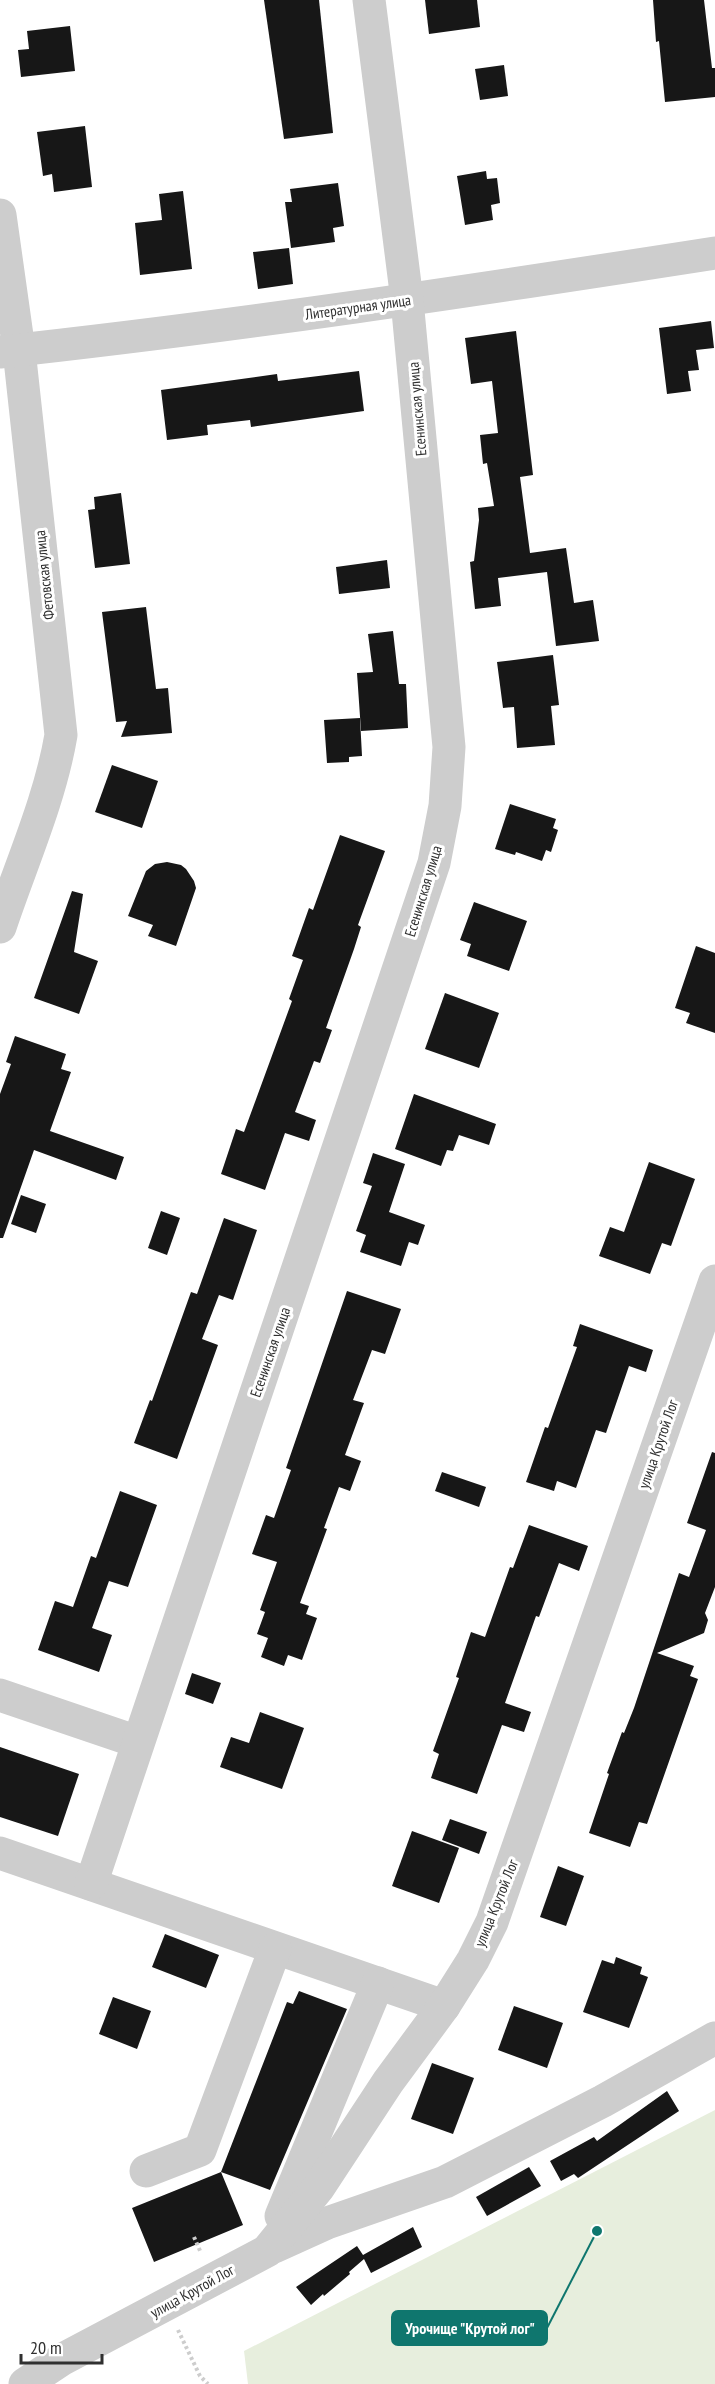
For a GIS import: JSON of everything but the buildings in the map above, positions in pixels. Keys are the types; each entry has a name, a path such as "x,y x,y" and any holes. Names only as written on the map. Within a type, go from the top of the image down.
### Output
{"street":[{"name":"Есенинская улица","path":"91,1884 434,863 445,806 449,747 407,300 369,0"},
{"name":"Фетовская улица","path":"0,214 9,351 61,735 57,761 0,927"},
{"name":"Литературная улица","path":"9,351 407,300 715,254"},
{"name":"улица Крутой Лог","path":"25,2384 61,2360 267,2251 319,2187 388,2082 444,2006 473,1960 492,1922 715,1281"},
{"path":"0,1695 138,1742"},
{"path":"0,1853 444,2006"},
{"path":"146,2171 200,2150 275,1949"},
{"path":"267,2251 378,1983"},
{"path":"267,2251 327,2223 445,2182 603,2101 715,2038"}],"path":[{"path":"165,2306 200,2376 208,2384"}],"green space":[{"path":"715,2110 715,2384 248,2384 244,2351"}],"place":[{"name":"Урочище \"Крутой лог\"","path":"597,2231"}]}
